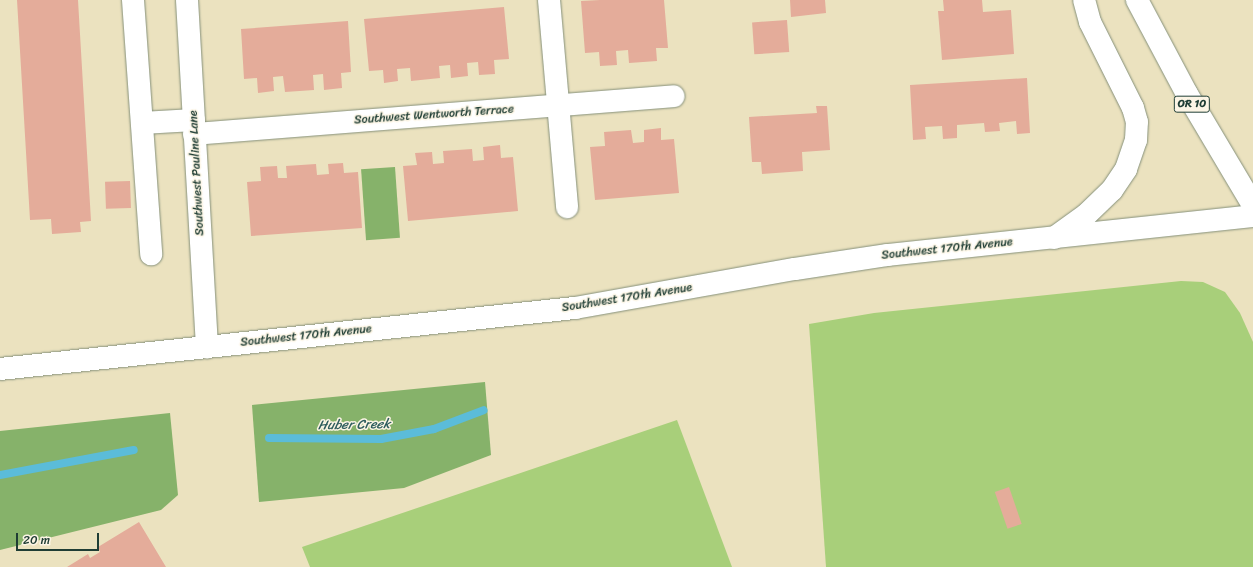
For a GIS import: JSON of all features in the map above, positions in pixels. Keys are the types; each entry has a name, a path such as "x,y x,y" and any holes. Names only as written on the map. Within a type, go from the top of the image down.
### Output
{"main road":[{"path":"133,0 151,254"},
{"name":"Southwest Pauline Lane","path":"187,0 207,347"},
{"path":"549,0 567,207"},
{"path":"1054,238 1086,215 1112,190 1126,169 1136,140 1137,122 1133,108 1090,22 1084,0"},
{"name":"OR 10","path":"1137,0 1191,101 1253,205"},
{"name":"Southwest Wentworth Terrace","path":"142,123 194,127 558,105 673,96"},
{"name":"Southwest 170th Avenue","path":"0,368 575,308 803,268 888,256 1253,216"}],"green space":[{"path":"395,167 400,238 366,240 361,169"},
{"path":"1181,281 1203,282 1225,292 1240,313 1253,342 1253,567 826,567 809,324 874,313"},
{"path":"485,382 491,455 404,488 259,502 252,405"},
{"path":"170,413 178,495 161,510 0,550 0,431"},
{"path":"677,420 732,567 310,567 302,547"}],"building":[{"path":"17,0 78,0 91,221 80,222 81,232 52,234 51,219 30,220"},
{"path":"664,0 668,48 656,48 657,61 629,63 628,50 616,51 617,65 600,66 599,52 585,53 581,1"},
{"path":"790,0 825,0 826,13 791,17"},
{"path":"943,0 982,0 983,12 1011,10 1014,54 942,60 938,11 944,11"},
{"path":"504,7 509,59 494,60 495,74 479,75 478,62 467,63 468,76 451,78 450,65 439,66 440,78 411,81 410,68 397,69 398,81 384,83 383,70 369,71 364,19"},
{"path":"787,20 789,52 754,54 752,22"},
{"path":"348,21 351,72 341,73 342,88 324,90 323,74 313,75 314,90 285,92 283,76 273,77 274,91 258,93 257,78 244,79 241,29"},
{"path":"1027,78 1030,133 1017,134 1016,121 999,123 1000,131 985,132 984,123 957,125 957,138 943,139 942,126 925,127 926,139 913,140 910,85"},
{"path":"816,106 827,106 830,150 802,152 803,171 762,174 761,162 752,162 749,117 817,113"},
{"path":"661,128 661,140 674,139 679,193 595,200 590,147 605,146 604,132 631,130 633,143 644,142 644,130"},
{"path":"500,145 501,158 513,157 518,211 408,221 403,166 417,165 415,153 432,152 433,164 444,163 443,151 472,149 473,161 484,160 483,147"},
{"path":"343,163 344,173 358,172 362,228 251,236 247,182 261,181 260,167 277,166 278,178 287,178 286,166 316,164 317,175 329,174 328,164"},
{"path":"130,181 131,208 106,209 105,182"},
{"path":"1009,487 1022,524 1008,529 995,492"},
{"path":"139,522 166,567 67,567 88,554 90,558 100,552 98,547"}],"waterway":[{"name":"Huber Creek","path":"269,438 381,439 434,429 484,410"},
{"name":"Huber Creek","path":"0,475 134,450"}]}
